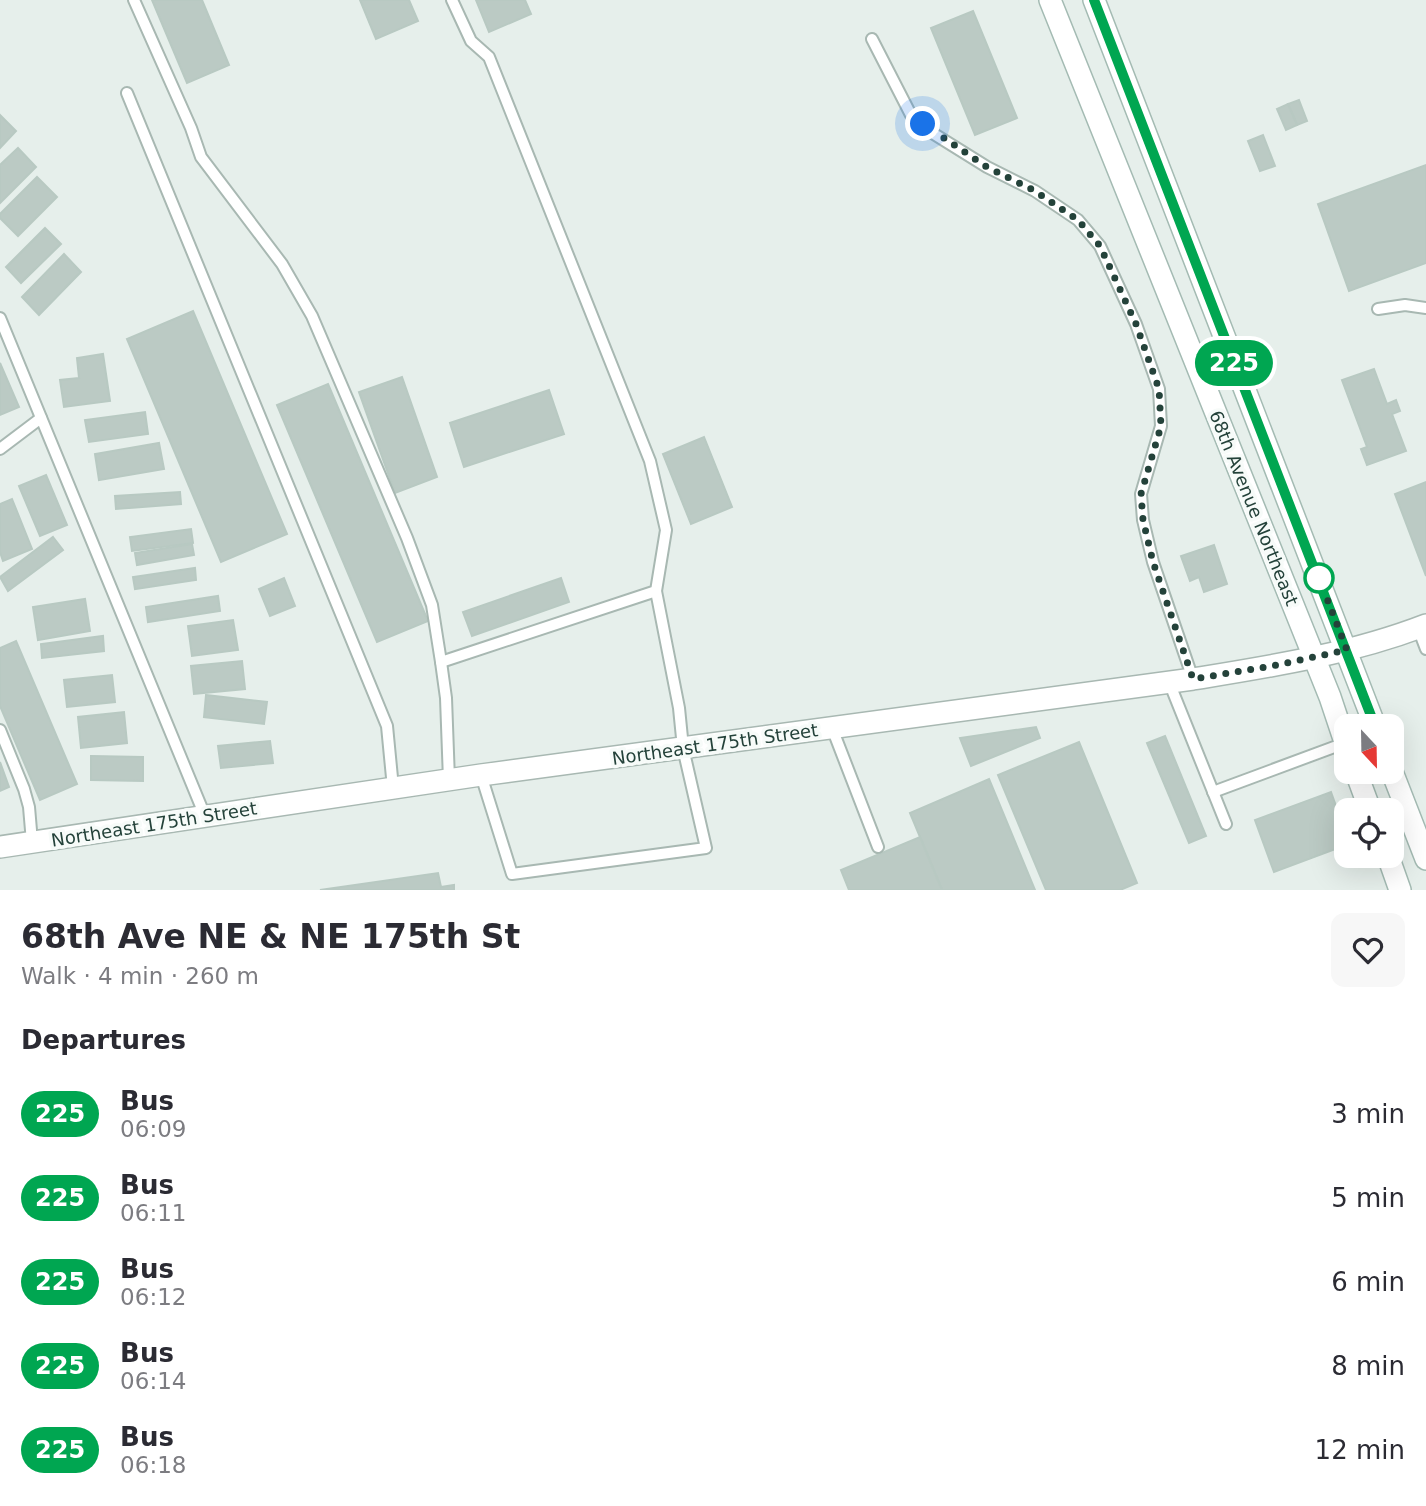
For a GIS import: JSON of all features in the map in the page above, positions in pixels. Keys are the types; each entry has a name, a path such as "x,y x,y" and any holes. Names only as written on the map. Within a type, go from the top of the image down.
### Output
{"main road":[{"name":"68th Avenue Northeast","path":"1050,0 1334,714"},
{"name":"68th Avenue Northeast","path":"1094,0 1371,714"},
{"name":"Northeast 175th Street","path":"0,847 481,775 1193,679 1347,650 1377,643 1422,626"},
{"path":"1399,784 1420,822 1426,859"},
{"path":"1392,868 1400,890"}],"lane":[{"path":"134,0 191,128 201,157 282,264 312,316 407,538 432,605 446,698 449,780"},
{"path":"452,0 471,41 489,57 650,461 666,530 656,591 680,708 682,748 706,848 512,874 481,775"},
{"path":"872,39 911,115 934,134 987,167 1035,191 1078,220 1100,246 1136,324 1159,389 1161,426 1141,494 1143,520 1153,562 1193,679"},
{"path":"127,93 387,726 393,788"},
{"path":"1378,309 1405,305 1426,308"},
{"path":"0,318 205,816"},
{"path":"0,449 41,418"},
{"path":"441,662 656,591"},
{"path":"1422,626 1426,649"},
{"path":"1169,682 1226,824"},
{"path":"832,728 878,847"},
{"path":"0,730 24,789 29,807 32,842"},
{"path":"1213,792 1334,748"}],"building":[{"path":"152,0 202,0 229,65 187,83"},
{"path":"360,0 409,0 418,21 376,39"},
{"path":"476,0 525,0 531,14 489,32"},
{"path":"973,11 1017,118 975,135 931,28"},
{"path":"1299,100 1307,121 1297,125 1288,104"},
{"path":"1288,104 1297,125 1286,130 1277,109"},
{"path":"0,115 16,131 0,148"},
{"path":"1263,135 1275,166 1260,171 1248,141"},
{"path":"18,148 36,167 0,203 0,165"},
{"path":"1426,165 1426,263 1349,291 1318,204"},
{"path":"37,177 57,197 18,236 0,218 0,214"},
{"path":"45,228 61,244 21,283 6,267"},
{"path":"64,254 81,272 39,315 22,297"},
{"path":"193,311 287,534 221,562 127,339"},
{"path":"103,354 110,401 64,407 60,380 79,378 77,358"},
{"path":"0,363 19,407 0,415"},
{"path":"1374,369 1387,404 1396,400 1400,411 1392,414 1406,451 1367,465 1361,449 1367,447 1342,380"},
{"path":"402,377 437,477 395,493 359,392"},
{"path":"328,384 428,621 377,642 277,405"},
{"path":"549,390 564,434 464,467 450,423"},
{"path":"145,412 148,434 89,442 85,420"},
{"path":"704,437 732,507 691,524 663,454"},
{"path":"159,443 164,469 99,480 95,454"},
{"path":"46,475 67,525 40,536 19,486"},
{"path":"1426,482 1426,576 1395,494"},
{"path":"180,492 181,504 116,509 115,496"},
{"path":"12,499 32,549 3,561 0,552 0,504"},
{"path":"191,529 193,543 132,551 130,537"},
{"path":"53,537 63,550 8,591 0,577"},
{"path":"192,544 194,555 137,565 135,553"},
{"path":"1214,545 1227,584 1204,592 1199,577 1190,581 1181,556"},
{"path":"195,568 196,580 135,589 133,577"},
{"path":"284,578 295,606 270,616 259,589"},
{"path":"561,578 569,602 472,636 463,612"},
{"path":"218,596 220,611 148,622 146,607"},
{"path":"85,599 90,631 38,640 33,607"},
{"path":"233,620 238,650 192,656 188,626"},
{"path":"103,636 104,651 42,658 41,644"},
{"path":"16,641 77,784 40,800 0,706 0,648"},
{"path":"242,661 245,689 194,694 191,666"},
{"path":"112,675 115,702 67,707 64,680"},
{"path":"206,695 267,702 264,724 204,717"},
{"path":"124,712 127,743 81,748 78,717"},
{"path":"1036,727 1040,738 971,766 960,738"},
{"path":"1165,736 1206,836 1189,843 1147,743"},
{"path":"270,741 273,763 221,768 218,746"},
{"path":"1079,742 1137,883 1120,890 1046,890 998,775"},
{"path":"91,756 143,757 143,781 91,780"},
{"path":"0,762 9,787 0,791"},
{"path":"989,779 1035,890 942,890 910,813"},
{"path":"1331,792 1334,800 1334,850 1274,872 1255,820"},
{"path":"920,837 942,890 849,890 841,870"},
{"path":"438,873 441,887 454,885 454,890 320,890"}],"bus line":[{"name":"225","path":"1094,0 1370,714"}],"route":[{"path":"923,124 934,134 987,167 1035,191 1078,220 1100,246 1136,324 1159,389 1161,426 1141,494 1143,520 1153,562 1193,679 1347,650 1319,578"}]}
